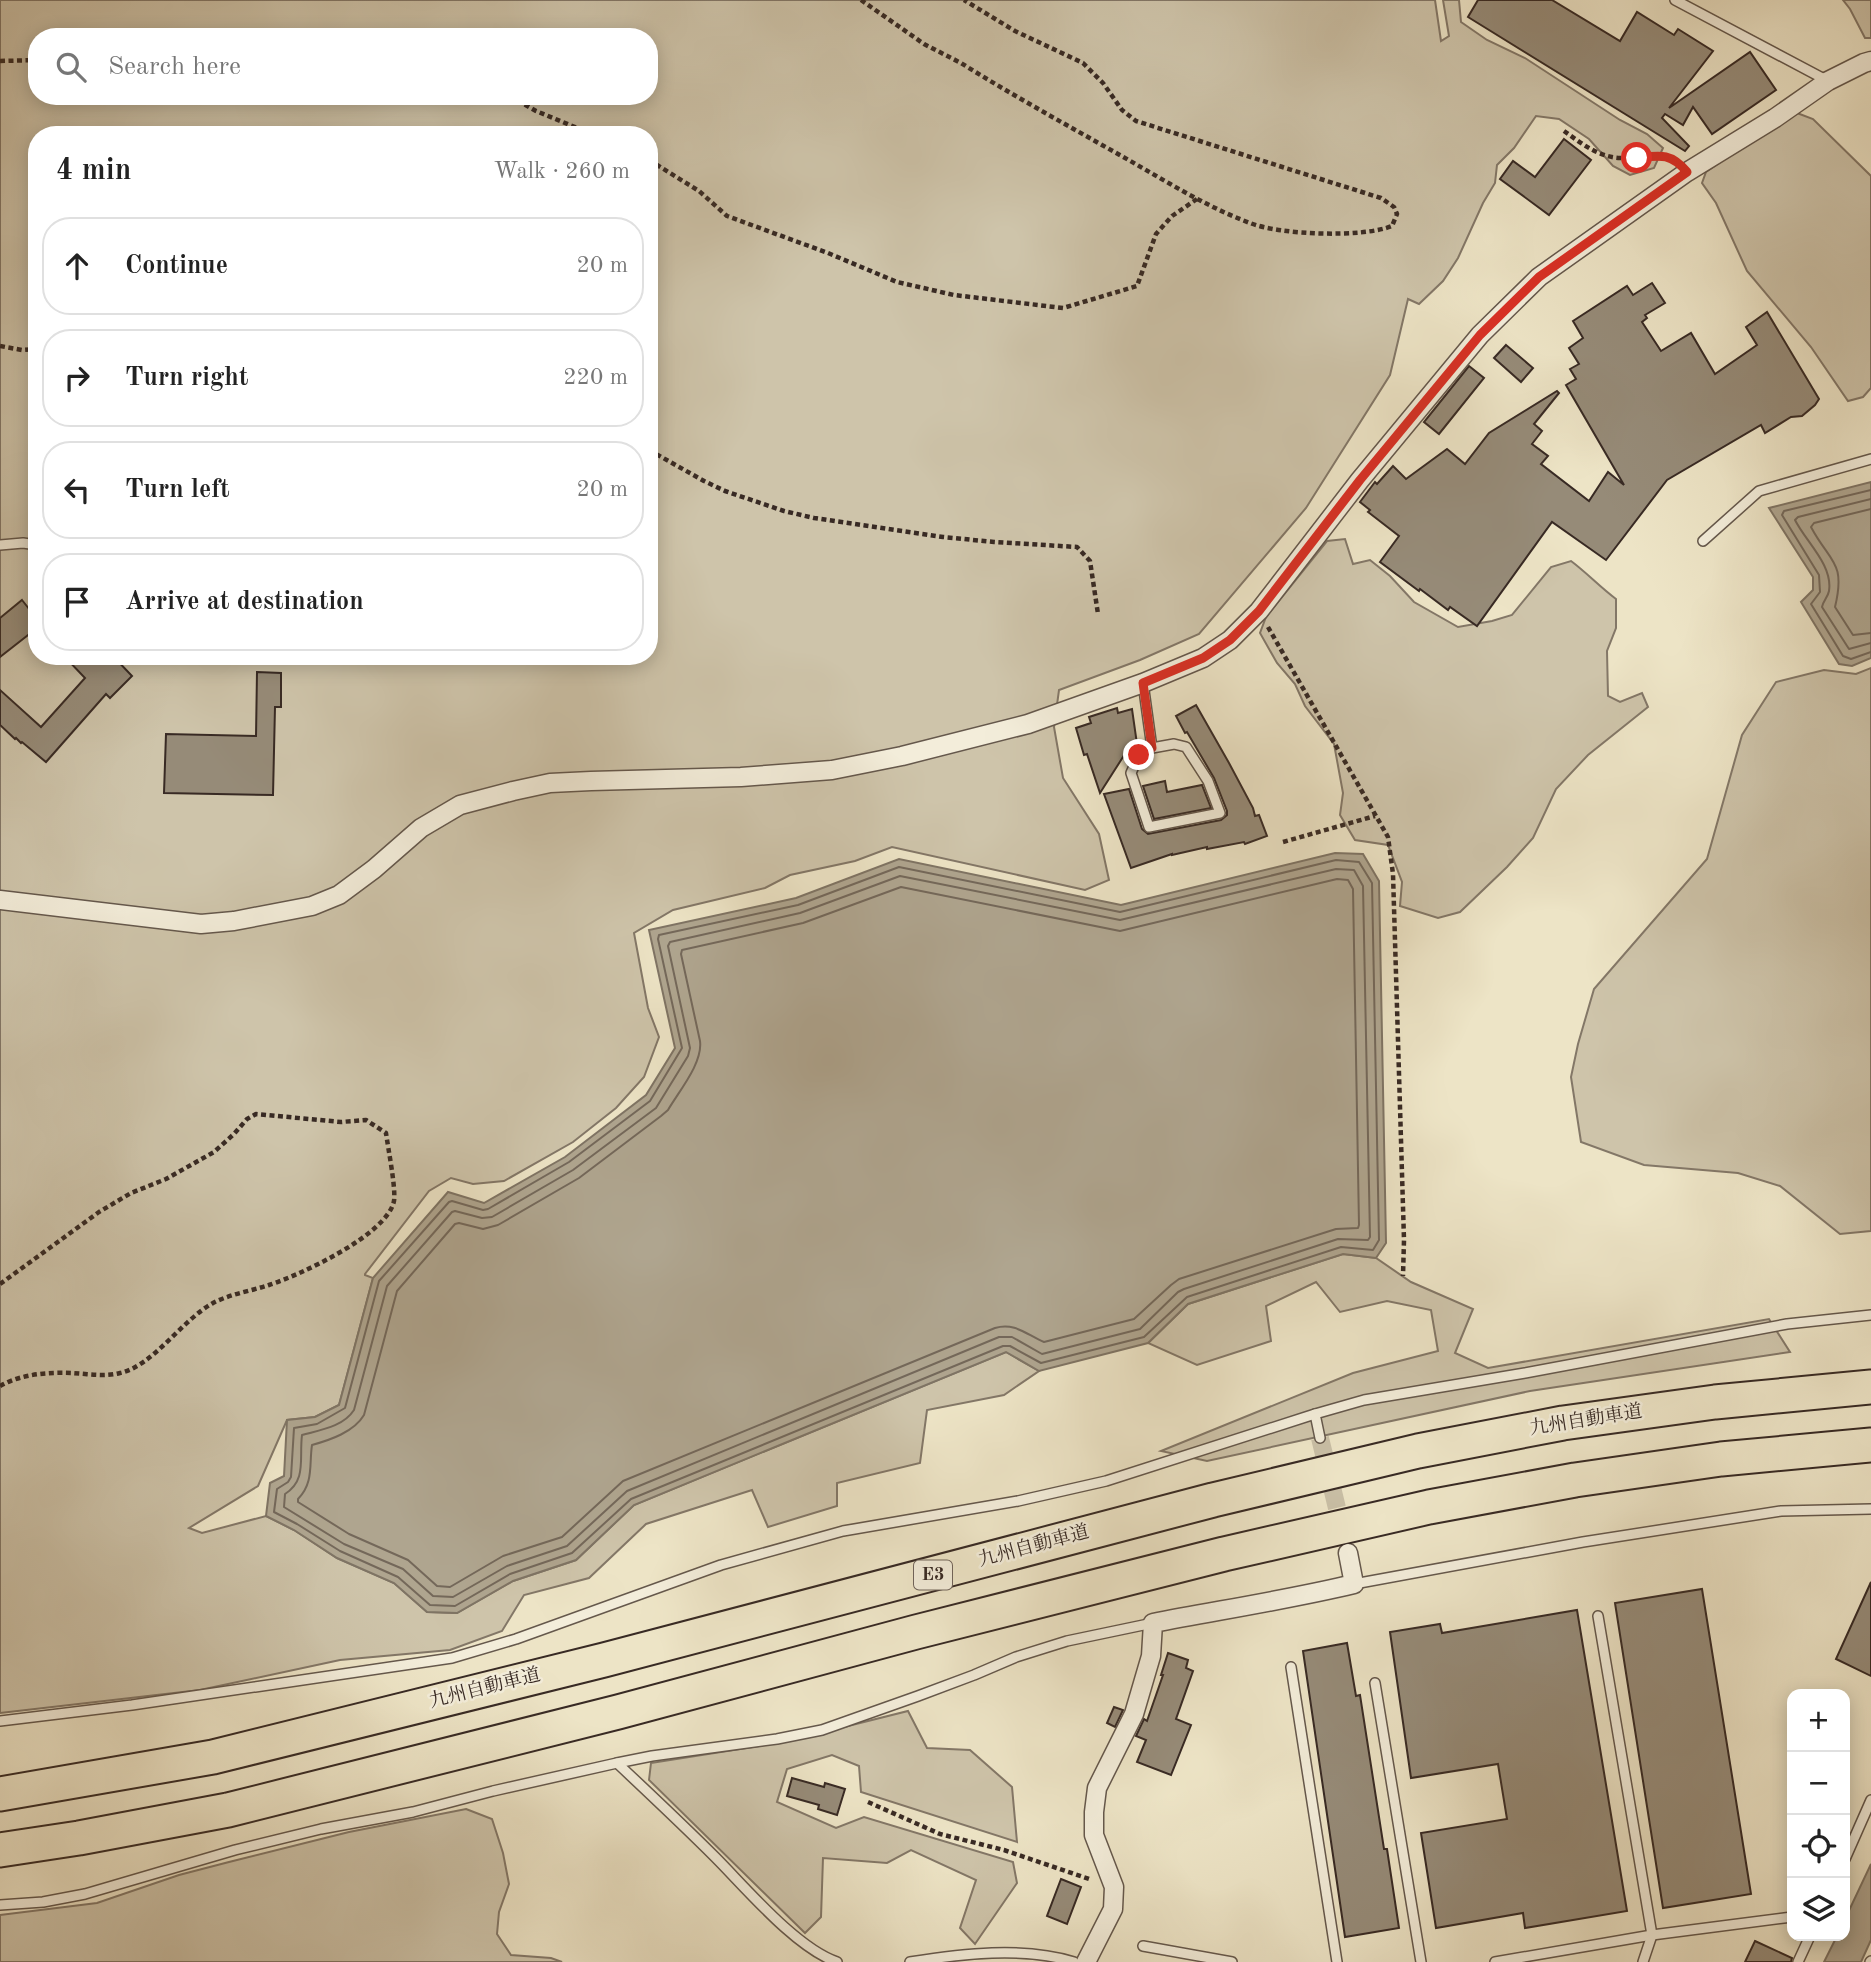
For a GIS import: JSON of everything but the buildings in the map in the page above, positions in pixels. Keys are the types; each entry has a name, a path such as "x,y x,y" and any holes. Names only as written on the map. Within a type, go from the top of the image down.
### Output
{"highway":[{"name":"九州自動車道","path":"0,1794 213,1757 644,1650 1213,1500 1418,1451 1563,1423 1715,1402 1871,1387"},
{"path":"0,1850 228,1810 618,1712 1211,1557 1429,1507 1575,1480 1721,1459 1871,1445"}],"street":[{"path":"0,900 201,924 234,921 312,906 339,895 421,828 460,805 551,783 741,777 832,769 902,756 1028,724 1143,683 1203,658 1230,640 1259,611 1360,480 1480,335 1539,277 1687,172 1775,118 1828,81 1871,61"},
{"path":"1086,1962 1113,1909 1114,1887 1094,1835 1097,1788 1134,1714 1151,1656 1153,1623 1243,1605 1301,1597 1354,1584 1349,1553"}],"lane":[{"path":"1675,0 1828,81"},
{"path":"1703,541 1759,491 1871,459"},
{"path":"0,545 28,544"},
{"path":"1143,683 1152,748"},
{"path":"1174,744 1186,747 1208,781 1220,813 1149,827 1131,773 1139,755 1152,748 1174,744"},
{"path":"0,1721 132,1705 452,1658 516,1639 721,1565 843,1531 1018,1501 1106,1481 1364,1400 1787,1324 1871,1315"},
{"path":"1315,1414 1320,1438"},
{"path":"1354,1584 1583,1542 1781,1511 1871,1509"},
{"path":"1598,1616 1652,1935 1643,1962"},
{"path":"0,1905 43,1902 85,1894 235,1850 321,1829 413,1812 617,1763 822,1730 1016,1657 1067,1641 1153,1623"},
{"path":"1291,1668 1337,1962"},
{"path":"1375,1683 1420,1962"},
{"path":"617,1763 795,1937 827,1959 837,1962"},
{"path":"1850,1848 1871,1800"},
{"path":"1495,1962 1652,1935 1787,1918"},
{"path":"1798,1962 1808,1941"},
{"path":"1143,1946 1231,1962"},
{"path":"910,1962 960,1954 994,1953 1055,1956 1073,1962"}],"path":[{"path":"861,0 924,44 1197,199 1251,224 1277,230 1349,233 1380,231 1392,226 1397,214 1394,207 1381,198 1136,121 1122,110 1103,83 1083,63 1015,32 964,0"},
{"path":"0,61 28,61"},
{"path":"526,105 572,126"},
{"path":"1564,131 1601,155 1618,159 1660,155 1677,160 1687,172"},
{"path":"658,166 699,191 727,216 897,282 954,295 1063,308 1137,286 1156,233 1172,216 1197,199"},
{"path":"0,346 28,350"},
{"path":"658,455 725,491 814,518 943,537 1077,547 1090,561 1098,614"},
{"path":"1259,611 1388,837 1393,874 1403,1276"},
{"path":"1283,842 1375,816"},
{"path":"0,1284 99,1212 214,1152 247,1119 256,1114 341,1122 366,1120 386,1133 394,1200 389,1215 335,1255 307,1270 214,1302 187,1322 144,1361 122,1373 100,1376 46,1373 9,1381 0,1386"},
{"path":"868,1802 940,1834 1004,1850 1114,1887"}],"shaded area":[{"path":"0,0 1435,0 1441,41 1449,36 1443,0 1459,0 1461,22 1487,40 1525,58 1620,120 1647,134 1663,148 1654,168 1630,175 1613,166 1589,139 1559,119 1536,116 1514,148 1497,165 1495,183 1458,258 1443,281 1419,304 1408,299 1390,375 1306,508 1199,634 1140,660 1059,690 1054,727 1063,778 1099,834 1109,880 1085,890 892,847 855,861 790,875 765,888 673,910 634,933 648,1008 659,1037 644,1077 616,1108 573,1142 504,1181 473,1184 451,1178 429,1191 365,1274 373,1278 339,1405 315,1417 287,1420 258,1486 189,1528 202,1533 266,1516 294,1530 337,1558 394,1583 427,1612 457,1613 513,1581 576,1560 634,1505 1006,1352 1039,1371 1004,1395 927,1410 920,1463 837,1483 837,1506 768,1527 752,1490 646,1524 589,1578 524,1595 502,1631 450,1650 340,1660 200,1690 0,1713"},
{"path":"1843,0 1871,0 1871,38 1865,38"},
{"path":"1797,113 1813,119 1871,176 1871,388 1863,397 1848,401 1811,347 1747,271 1716,203 1702,183 1706,172"},
{"path":"1345,539 1353,564 1370,560 1390,576 1414,602 1458,627 1512,615 1551,567 1571,561 1616,599 1616,628 1607,651 1608,696 1620,702 1642,693 1648,707 1588,755 1556,789 1533,838 1460,912 1438,918 1400,906 1402,882 1388,845 1355,840 1340,815 1343,793 1334,744 1305,706 1295,684 1277,663 1260,633 1266,617 1327,541"},
{"path":"1871,668 1871,1231 1840,1234 1780,1186 1738,1173 1644,1165 1581,1142 1571,1077 1594,989 1707,859 1742,735 1776,682 1824,670 1856,674"},
{"path":"1343,1254 1376,1258 1411,1282 1473,1309 1455,1353 1488,1368 1769,1319 1790,1352 1530,1391 1207,1461 1161,1451 1353,1373 1438,1351 1431,1310 1387,1301 1340,1312 1316,1282 1266,1306 1271,1341 1197,1365 1148,1343 1188,1304"},
{"path":"908,1711 927,1748 970,1750 1012,1787 1017,1842 861,1792 859,1766 832,1755 787,1769 777,1802 836,1828 864,1817 1013,1862 1017,1883 975,1944 960,1928 976,1880 911,1850 887,1863 823,1858 821,1917 805,1933 649,1780 651,1763 784,1742"},
{"path":"466,1809 492,1819 503,1853 509,1884 499,1912 497,1934 511,1955 551,1958 562,1962 0,1962 0,1915 97,1903 179,1875 229,1862 349,1832"}],"water":[{"path":"1871,482 1871,658 1852,666 1839,664 1801,602 1813,590 1813,577 1769,508"},
{"path":"1335,853 1363,854 1379,881 1386,1243 1376,1258 1343,1254 1188,1304 1148,1343 1039,1371 1006,1352 634,1505 576,1560 513,1581 457,1613 427,1612 394,1583 337,1558 294,1530 266,1516 270,1483 284,1476 287,1420 315,1417 339,1405 373,1278 448,1192 484,1203 565,1157 646,1095 675,1048 649,930 796,898 899,859 1121,905"},
{"path":"1871,1864 1871,1940 1861,1962 1824,1962 1834,1941 1850,1941 1850,1908"}],"tunnel":[{"path":"1320,1438 1343,1533"}],"route":[{"path":"1139,755 1152,748 1143,683 1203,658 1230,640 1259,611 1360,480 1480,335 1539,277 1687,172 1677,160 1660,155 1637,158"}]}
